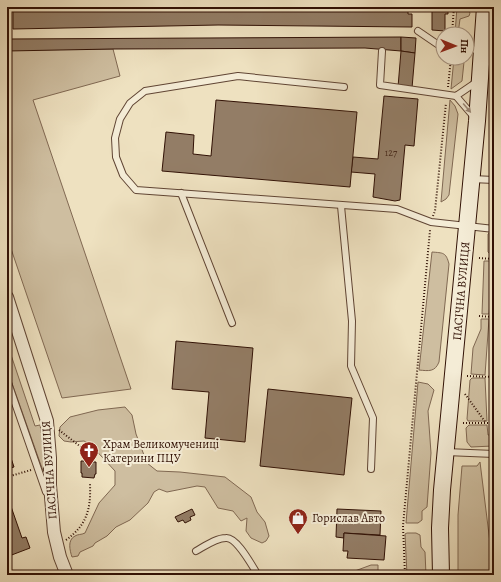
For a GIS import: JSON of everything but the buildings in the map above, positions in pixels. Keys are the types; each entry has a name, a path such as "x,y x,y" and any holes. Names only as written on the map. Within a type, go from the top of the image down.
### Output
{"main road":[{"name":"ПАСІЧНА ВУЛИЦЯ","path":"441,575 440,528 446,452 481,79 475,49 485,7"}],"street":[{"name":"ПАСІЧНА ВУЛИЦЯ","path":"7,297 47,421 50,458 51,507 54,532 66,575"}],"lane":[{"path":"418,31 435,43"},
{"path":"382,51 380,85 456,96 481,79"},
{"path":"344,87 238,76 145,91 130,103 120,119 115,138 116,157 123,175 136,190 397,209 431,222 494,229"},
{"path":"456,96 477,121"},
{"path":"472,179 494,180"},
{"path":"182,193 232,323"},
{"path":"341,206 352,321 351,366 373,418 371,469"},
{"path":"7,380 51,507"},
{"path":"446,452 494,454"},
{"path":"196,551 221,539 227,538 232,540 242,550 258,575"}],"path":[{"path":"453,26 454,7"},
{"path":"405,575 403,526 431,222 435,211 449,66"},
{"path":"479,258 494,259"},
{"path":"479,316 494,317"},
{"path":"467,376 494,377"},
{"path":"465,394 486,423"},
{"path":"47,421 81,447"},
{"path":"463,423 494,423"},
{"path":"7,477 31,470"},
{"path":"58,547 78,532 89,509 91,500 90,484"}],"shaded area":[{"path":"457,7 464,7 464,10 469,11 469,16 460,19 459,26 456,26"},
{"path":"7,49 113,49 120,76 33,100 131,389 62,398 7,237"},
{"path":"453,66 464,66 462,81 451,89"},
{"path":"450,100 455,106 458,114 449,195 441,202"},
{"path":"494,232 494,255 491,255 488,252 488,234"},
{"path":"432,252 444,254 447,257 449,264 439,362 436,368 426,371 419,370"},
{"path":"484,261 494,261 489,314 482,314"},
{"path":"481,319 489,319 485,375 471,374 473,348 481,329"},
{"path":"7,343 35,426 40,425 44,447 43,471 7,369"},
{"path":"472,378 485,378 487,421 468,421 467,419 470,380"},
{"path":"418,382 428,384 434,390 428,411 431,453 427,507 422,511 422,520 418,523 406,523"},
{"path":"125,407 132,415 136,434 147,463 157,471 225,477 251,497 257,512 265,522 269,536 266,541 262,543 251,538 246,531 247,518 241,521 233,511 218,508 205,487 197,486 167,492 159,489 154,492 148,503 130,520 116,527 107,536 95,543 93,546 80,552 78,556 72,557 70,552 70,543 72,538 76,535 85,533 99,503 115,485 115,471 90,444 84,441 64,441 59,436 60,427 70,417 98,410"},
{"path":"469,425 487,425 488,435 493,435 493,446 471,447 467,442 466,428"},
{"path":"480,462 494,575 458,575 458,515 462,466 477,466"},
{"path":"416,533 420,535 421,547 425,552 426,575 407,575 405,534"},
{"path":"371,565 378,565 378,575 344,575"}],"place":[{"name":"Храм Великомучениці Катерини ПЦУ","path":"89,468"},
{"name":"Горислав Авто","path":"298,535"}]}
